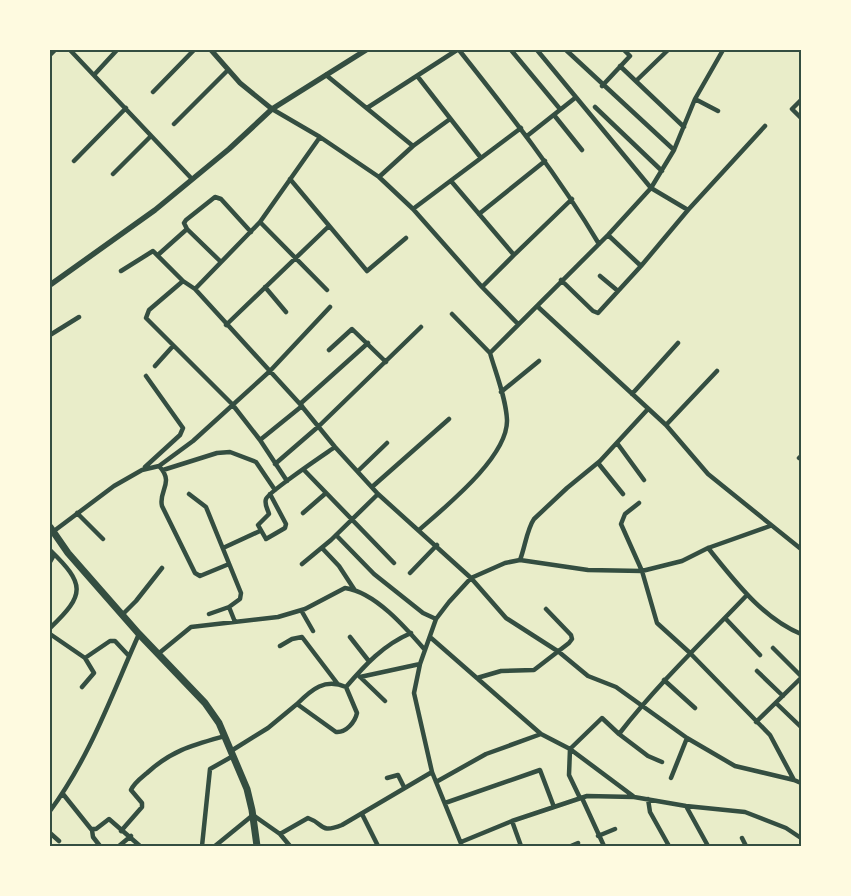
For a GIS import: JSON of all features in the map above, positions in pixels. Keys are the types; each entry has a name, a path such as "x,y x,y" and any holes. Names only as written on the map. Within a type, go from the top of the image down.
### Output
{"highway":[{"path":"51,531 122,615 205,703 219,723 247,789 257,846"}],"main road":[{"path":"50,284 155,210 272,109 366,50"}],"street":[{"path":"50,54 55,50"},
{"path":"70,50 192,179"},
{"path":"94,75 117,50"},
{"path":"152,92 194,50"},
{"path":"210,50 228,70 272,109 320,137 379,177 413,209 482,287 518,324"},
{"path":"367,108 458,50 527,136 572,199 599,244"},
{"path":"510,50 560,109"},
{"path":"537,50 650,188 688,210"},
{"path":"566,50 602,86 674,150"},
{"path":"602,86 630,56 624,50"},
{"path":"637,80 668,50"},
{"path":"490,353 608,235 650,188 674,150 695,99 721,51"},
{"path":"620,66 637,80 684,127"},
{"path":"174,124 228,70"},
{"path":"326,75 413,146"},
{"path":"418,77 481,158"},
{"path":"527,136 575,98"},
{"path":"695,99 718,111"},
{"path":"801,100 792,109 801,118"},
{"path":"595,107 662,171"},
{"path":"74,161 126,108"},
{"path":"554,115 582,150"},
{"path":"379,177 413,146 450,119"},
{"path":"561,280 596,313 642,266 688,210 765,126"},
{"path":"413,209 521,128"},
{"path":"113,174 152,136"},
{"path":"195,289 260,222 320,137"},
{"path":"479,214 545,161"},
{"path":"290,179 367,270 406,238"},
{"path":"451,181 514,255"},
{"path":"221,262 187,229 184,223 186,220 215,197 221,199 251,232"},
{"path":"482,287 572,199"},
{"path":"260,222 327,290"},
{"path":"226,324 329,226"},
{"path":"159,254 187,229"},
{"path":"608,235 642,266"},
{"path":"121,272 151,251 159,254 183,281 195,289 270,371 378,494 472,578 506,618 559,652 588,676 616,687 687,738 735,766 801,783"},
{"path":"600,276 618,292"},
{"path":"183,281 149,310 145,316 232,404 260,440 287,481"},
{"path":"265,287 286,312"},
{"path":"537,306 666,425 708,474 801,550"},
{"path":"142,470 159,466 193,441 270,371 330,307"},
{"path":"419,530 468,487 492,457 503,437 507,421 490,353 452,314"},
{"path":"50,335 79,317"},
{"path":"275,464 319,426 421,327"},
{"path":"329,350 352,329 386,362"},
{"path":"260,440 368,343"},
{"path":"632,394 678,343"},
{"path":"155,366 173,346"},
{"path":"501,392 539,361"},
{"path":"666,425 717,371"},
{"path":"51,531 114,486 142,470 180,436 183,428 146,376"},
{"path":"520,560 527,543 530,524 534,519 567,488 598,463 648,409"},
{"path":"372,487 449,419"},
{"path":"358,471 387,443"},
{"path":"617,443 644,480"},
{"path":"270,494 285,518 286,526 266,539 260,531 258,524 269,514 265,502 270,494 335,447"},
{"path":"163,470 217,453 230,452 260,465 275,490"},
{"path":"598,463 623,494"},
{"path":"159,466 163,470 166,489 161,500 162,506 195,573 200,576 229,564"},
{"path":"304,470 394,563"},
{"path":"304,513 326,493"},
{"path":"189,494 206,506 241,594 240,599 230,607 209,614"},
{"path":"302,564 322,548 378,494"},
{"path":"639,503 625,514 621,524 642,571 657,623 690,652 770,735 794,780"},
{"path":"77,513 103,539"},
{"path":"770,526 708,548 682,561 642,571 588,570 520,560 505,563 472,578 436,619 414,686 414,700 432,772 462,844 512,821 581,798 634,797 686,806 745,812 786,828 801,838"},
{"path":"223,548 260,531"},
{"path":"336,535 374,574 423,614 436,619"},
{"path":"410,573 437,545"},
{"path":"322,548 339,566 354,589 398,619 425,650"},
{"path":"708,548 747,595 786,628 801,634"},
{"path":"50,550 75,576 76,586 73,605 50,628"},
{"path":"50,562 54,555"},
{"path":"122,615 136,601 162,568"},
{"path":"158,654 191,626 278,617 301,610 338,590 354,589"},
{"path":"619,734 664,680 747,595"},
{"path":"230,607 235,622"},
{"path":"477,678 501,672 534,670 559,652 572,639 546,609"},
{"path":"301,610 312,631"},
{"path":"725,618 760,655"},
{"path":"346,687 358,675 368,660 398,638 411,633"},
{"path":"50,634 85,658 94,673 82,687"},
{"path":"50,811 63,794 100,725 140,634"},
{"path":"430,636 541,734 570,749 634,797"},
{"path":"280,646 292,639 302,637 337,683 346,687 357,716 340,733 297,704"},
{"path":"350,637 368,660"},
{"path":"85,658 110,641 115,641 130,656"},
{"path":"756,722 801,677 773,648"},
{"path":"358,675 420,664"},
{"path":"757,671 783,696"},
{"path":"358,675 385,701"},
{"path":"664,680 695,708"},
{"path":"202,846 210,769 268,728 321,685 337,683"},
{"path":"776,703 801,727"},
{"path":"604,846 569,775 570,749 602,718 619,734 648,756 662,762"},
{"path":"436,782 486,754 541,734"},
{"path":"121,831 142,807 142,803 131,790 140,780 166,757 225,736"},
{"path":"671,778 687,738"},
{"path":"445,803 540,770 554,807"},
{"path":"280,834 302,820 312,820 322,828 328,829 342,825 432,772"},
{"path":"387,778 398,775 404,787"},
{"path":"63,794 92,830 93,837 100,846"},
{"path":"648,799 650,812 669,846"},
{"path":"686,806 708,846"},
{"path":"362,814 378,846"},
{"path":"215,846 253,815 280,834 290,846"},
{"path":"92,830 107,819 121,831 131,836 140,846"},
{"path":"512,821 521,846"},
{"path":"598,836 615,829"},
{"path":"50,833 59,841"},
{"path":"119,846 131,836"},
{"path":"742,838 746,846"},
{"path":"571,846 578,843"}]}
